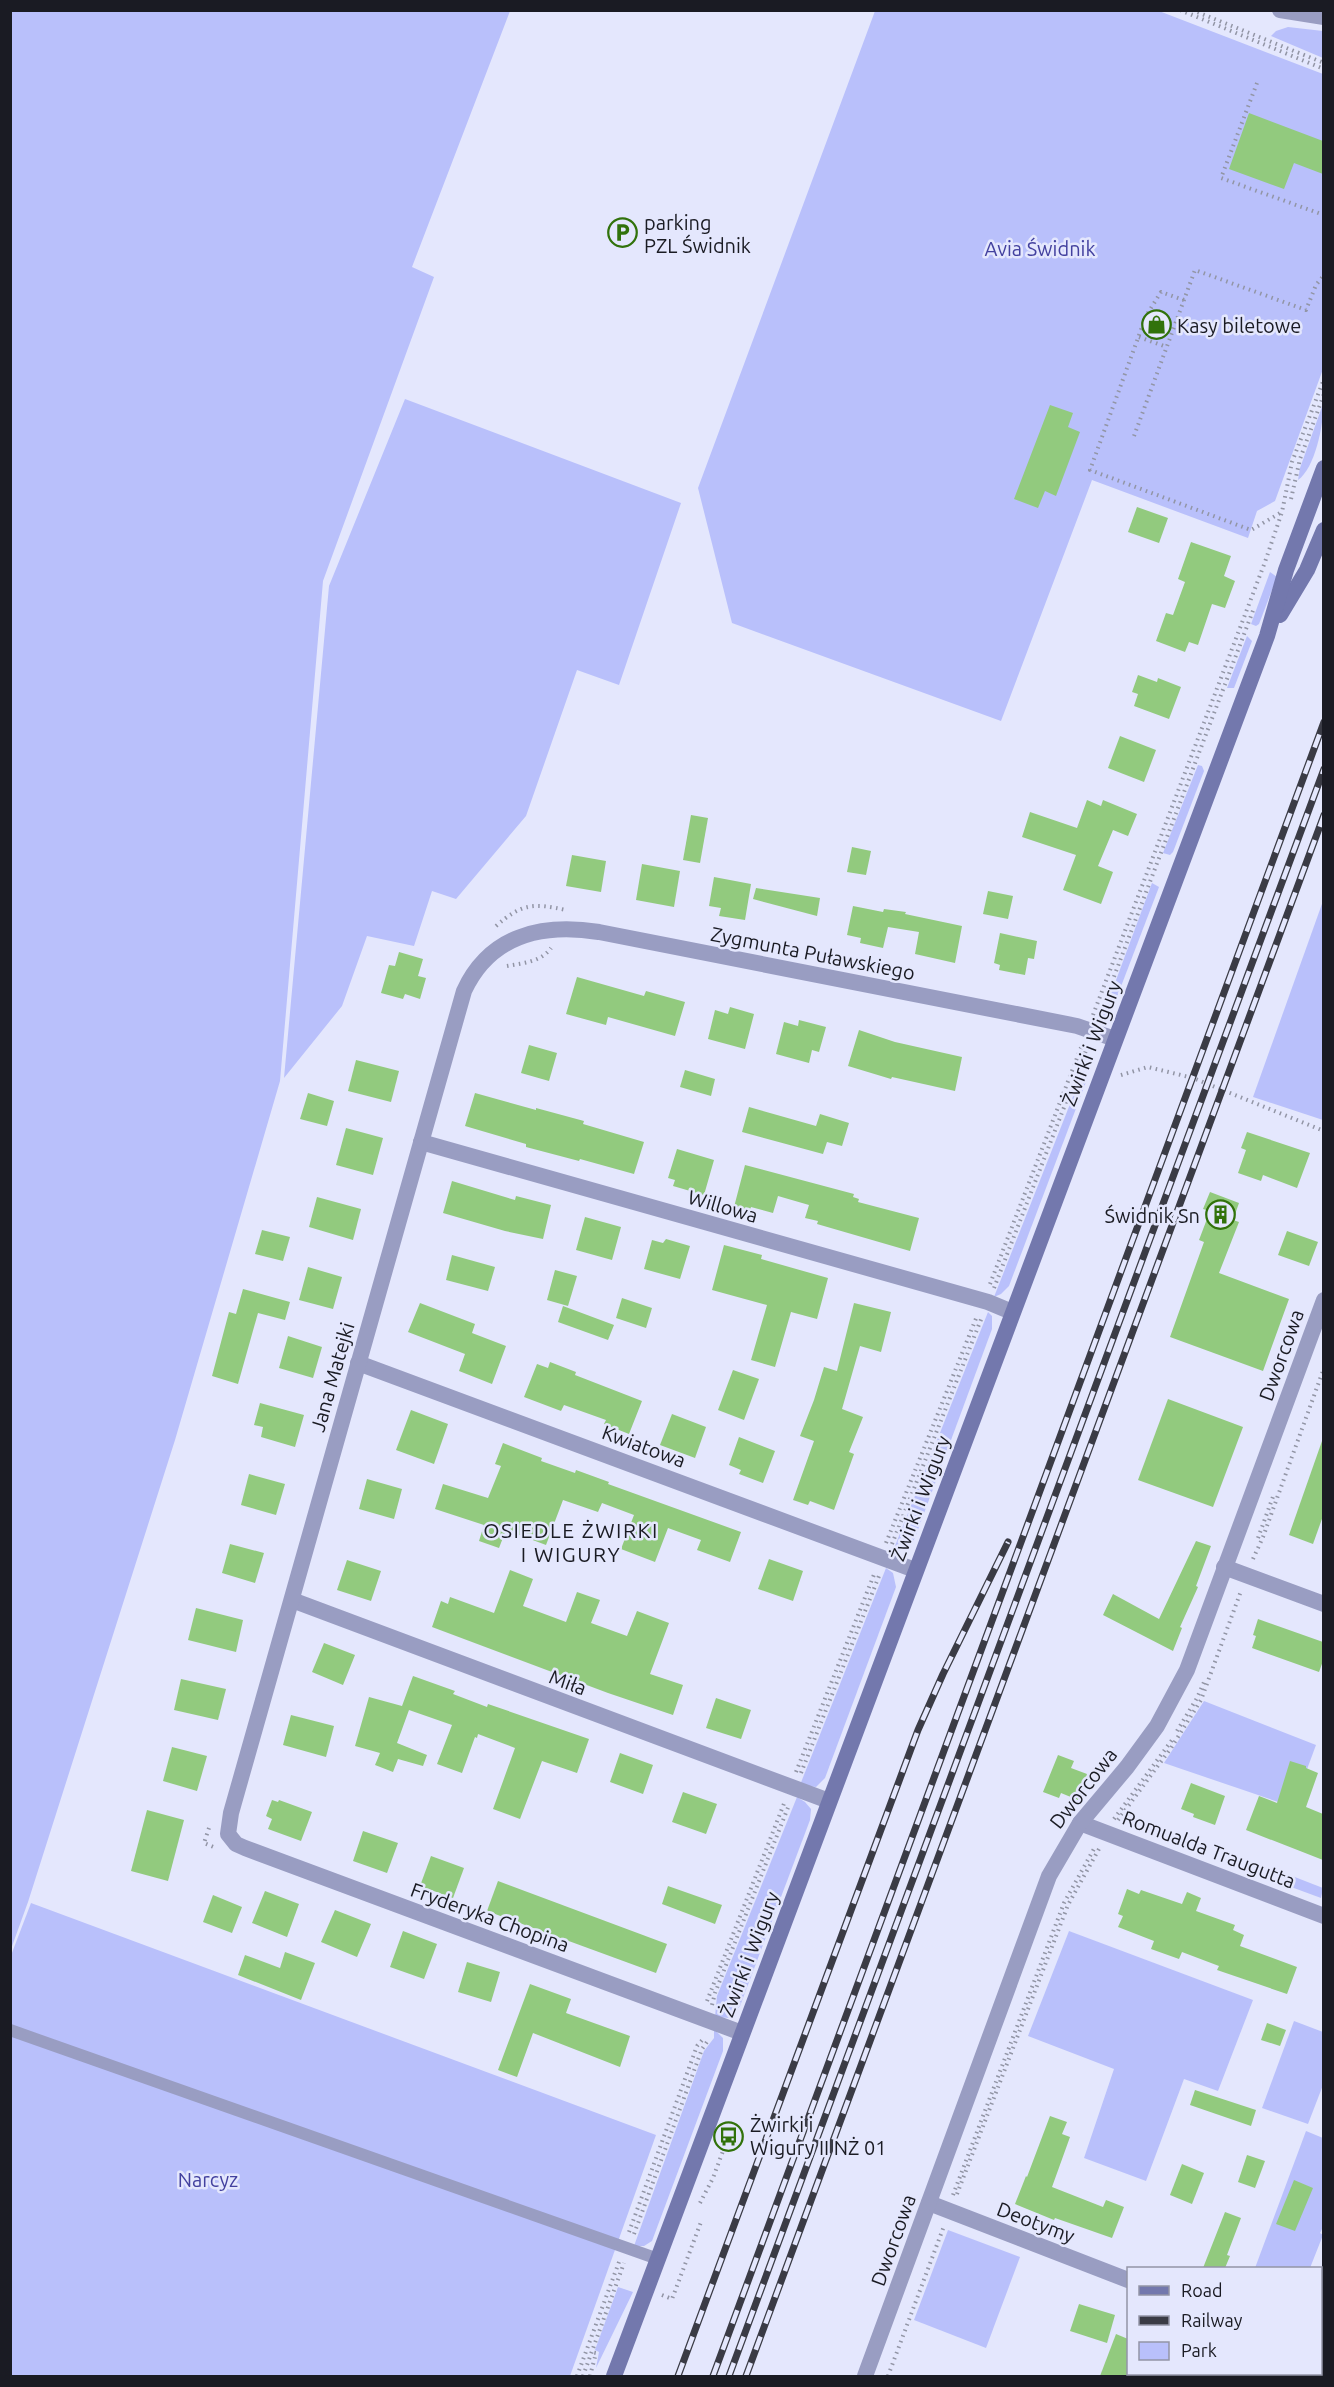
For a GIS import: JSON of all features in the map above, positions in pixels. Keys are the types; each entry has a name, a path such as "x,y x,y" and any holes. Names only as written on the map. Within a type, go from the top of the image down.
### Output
{"main road":[{"path":"1267,636 1286,570 1323,468"},
{"path":"1267,636 1307,570 1323,530"},
{"name":"Żwirki i Wigury","path":"614,2376 1267,636"}],"street":[{"path":"1280,10 1323,17"},
{"name":"Zygmunta Puławskiego","path":"504,946 521,936 537,931 562,928 583,930 1115,1039"},
{"name":"Jana Matejki","path":"228,1834 231,1813 464,992 471,976 481,964 504,946"},
{"name":"Willowa","path":"421,1142 985,1301 1012,1312"},
{"name":"Dworcowa","path":"865,2376 1049,1876 1080,1823 1127,1767 1174,1698 1187,1670 1224,1567 1318,1330 1323,1300"},
{"name":"Kwiatowa","path":"358,1363 915,1570"},
{"path":"1224,1567 1323,1604"},
{"name":"Miła","path":"292,1600 829,1801"},
{"name":"Romualda Traugutta","path":"1080,1823 1323,1916"},
{"name":"Fryderyka Chopina","path":"228,1834 236,1844 245,1848 742,2032"},
{"name":"Deotymy","path":"929,2203 1127,2280"}],"lane":[{"path":"10,2030 658,2259"}],"path":[{"path":"1180,10 1323,69"},
{"path":"1192,10 1323,63"},
{"path":"1257,83 1221,178 1323,215"},
{"path":"1134,436 1195,270 1306,310 1316,285 1323,275"},
{"path":"1184,300 1161,292 1146,316 1090,470 1251,530 1282,512"},
{"path":"1138,337 1167,347"},
{"path":"985,1301 1225,670 1282,512 1292,462 1323,379"},
{"path":"1291,502 1300,459 1323,394"},
{"path":"577,2376 589,2351 697,2046 704,2038 709,2020 706,2006 710,1990 793,1788 985,1301 1087,1033 1198,758 1289,508"},
{"path":"493,930 510,915 539,904 573,911"},
{"path":"500,967 526,963 546,956 555,942"},
{"path":"1118,1075 1148,1067 1193,1078 1322,1129"},
{"path":"1247,1575 1263,1537 1323,1368"},
{"path":"888,2376 1068,1905 1109,1833"},
{"path":"583,2376 589,2351"},
{"path":"589,2351 596,2353 590,2376"}],"green space":[{"path":"11,10 510,11 412,267 434,277 323,581 280,1081 175,1440 11,1949"},
{"name":"Avia Świdnik","path":"875,11 1159,11 1323,74 1323,369 1275,501 1257,511 1248,538 1092,480 1001,721 732,623 698,488"},
{"path":"1288,27 1323,31 1323,58 1271,36 1276,31"},
{"path":"405,399 681,503 619,685 577,670 526,816 456,899 432,891 414,946 367,936 342,1006 284,1078 329,586"},
{"path":"1323,404 1322,423 1314,456 1298,480 1300,468"},
{"path":"1270,572 1277,577 1259,624 1256,626 1251,624"},
{"path":"1247,636 1252,641 1234,688 1227,688"},
{"path":"1198,765 1202,766 1204,771 1173,852 1170,855 1163,853"},
{"path":"1152,883 1159,887 1112,1010 1102,1018"},
{"path":"1323,901 1323,1120 1253,1097"},
{"path":"1083,1071 1089,1074 1009,1286 994,1297"},
{"path":"988,1312 992,1316 992,1329 916,1535 907,1548 893,1551"},
{"path":"886,1568 893,1573 896,1587 825,1778 816,1787 800,1785"},
{"path":"1204,1701 1316,1745 1293,1807 1164,1763"},
{"path":"797,1797 811,1809 810,1820 740,2006 730,2018 715,2017 717,1996"},
{"path":"1287,1874 1323,1888 1321,1898 1283,1884"},
{"name":"Narcyz","path":"31,1903 656,2135 570,2376 11,2376 10,1958"},
{"path":"1069,1931 1253,2000 1218,2091 1184,2079 1146,2181 1084,2158 1114,2069 1028,2036"},
{"path":"1294,2021 1323,2032 1323,2085 1308,2124 1262,2108"},
{"path":"714,2029 723,2038 723,2051 652,2241 644,2246 634,2246 704,2051 714,2038"},
{"path":"1306,2131 1323,2138 1324,2225 1320,2233 1323,2235 1310,2267 1255,2267"},
{"path":"948,2230 1020,2257 986,2348 914,2320"},
{"path":"618,2287 633,2292 596,2368 599,2352 595,2350"}],"building":[{"path":"1249,113 1323,141 1323,174 1294,163 1284,189 1229,169"},
{"path":"1050,405 1073,413 1068,427 1080,432 1056,496 1045,491 1038,508 1014,499"},
{"path":"1137,507 1168,518 1159,543 1128,532"},
{"path":"1191,542 1231,556 1224,576 1235,581 1225,608 1212,604 1198,645 1189,642 1185,652 1156,641 1166,613 1173,615 1185,582 1178,579"},
{"path":"1138,675 1157,682 1158,678 1181,687 1169,719 1134,706 1138,694 1132,692"},
{"path":"1120,736 1156,750 1144,782 1108,768"},
{"path":"1087,800 1101,806 1103,800 1137,814 1128,836 1113,830 1098,866 1113,872 1101,904 1063,890 1076,855 1022,837 1030,812 1077,828"},
{"path":"691,815 708,818 700,863 683,860"},
{"path":"852,847 871,851 866,875 847,872"},
{"path":"572,855 606,861 601,892 566,886"},
{"path":"642,864 680,871 674,907 636,900"},
{"path":"714,877 751,884 745,920 719,916 721,908 709,906"},
{"path":"756,888 820,898 817,916 753,899"},
{"path":"988,891 1013,896 1008,919 983,914"},
{"path":"853,906 883,912 884,909 906,912 905,914 962,926 955,963 915,954 919,932 888,927 883,948 860,943 861,938 847,935"},
{"path":"1000,933 1037,941 1034,959 1028,958 1025,975 999,970 1000,965 994,963"},
{"path":"399,952 423,959 418,976 426,978 420,999 405,994 403,999 381,993 389,965 395,966"},
{"path":"577,977 644,996 646,991 685,1002 675,1036 608,1017 606,1025 566,1014"},
{"path":"730,1007 754,1014 745,1049 708,1039 715,1010 728,1014"},
{"path":"799,1020 826,1027 819,1052 812,1050 809,1063 776,1054 784,1022 798,1026"},
{"path":"859,1030 895,1042 962,1057 955,1091 892,1077 891,1079 848,1066"},
{"path":"529,1045 557,1053 549,1081 521,1073"},
{"path":"356,1060 399,1071 391,1102 348,1091"},
{"path":"685,1070 715,1079 711,1096 680,1087"},
{"path":"308,1093 334,1101 327,1126 300,1119"},
{"path":"475,1093 584,1121 583,1124 644,1142 634,1174 526,1147 526,1144 465,1126"},
{"path":"749,1107 816,1126 820,1114 849,1123 842,1146 827,1142 823,1154 742,1132"},
{"path":"346,1128 383,1138 373,1175 336,1165"},
{"path":"1247,1132 1310,1153 1297,1188 1263,1175 1261,1181 1238,1173 1246,1150 1241,1148"},
{"path":"677,1149 714,1160 704,1195 673,1186 675,1180 668,1178"},
{"path":"745,1165 854,1194 853,1197 859,1199 858,1202 919,1218 910,1251 817,1224 818,1221 805,1218 809,1205 778,1196 773,1213 751,1207 750,1211 734,1207"},
{"path":"452,1181 515,1200 516,1196 551,1205 543,1239 505,1231 443,1213"},
{"path":"1210,1192 1239,1203 1233,1220 1239,1222 1219,1273 1289,1299 1263,1371 1170,1337 1204,1242 1199,1240 1210,1211 1203,1209"},
{"path":"317,1197 361,1209 353,1240 309,1227"},
{"path":"585,1217 621,1227 612,1260 576,1250"},
{"path":"262,1230 290,1237 283,1261 255,1254"},
{"path":"1287,1231 1318,1242 1309,1266 1278,1255"},
{"path":"666,1239 690,1246 680,1279 644,1269 652,1240 663,1243"},
{"path":"724,1245 762,1255 761,1259 828,1278 817,1319 791,1312 775,1367 751,1360 767,1305 712,1290"},
{"path":"452,1255 495,1267 488,1291 446,1280"},
{"path":"308,1267 342,1277 333,1309 299,1300"},
{"path":"555,1270 577,1276 568,1306 547,1300"},
{"path":"243,1289 290,1302 285,1320 258,1313 238,1384 212,1376 229,1312 236,1314"},
{"path":"622,1298 652,1308 646,1328 616,1318"},
{"path":"420,1303 475,1324 472,1333 506,1346 492,1384 459,1371 465,1354 408,1332"},
{"path":"854,1303 891,1312 881,1352 860,1346 842,1409 863,1417 849,1452 854,1454 834,1510 810,1501 808,1505 793,1500 814,1441 800,1436 824,1367 837,1371"},
{"path":"563,1306 614,1325 608,1340 558,1322"},
{"path":"288,1336 322,1347 313,1378 279,1368"},
{"path":"550,1362 576,1372 575,1375 642,1401 629,1434 604,1424 606,1420 564,1405 561,1411 524,1397 537,1364 548,1368"},
{"path":"733,1370 759,1379 744,1420 718,1410"},
{"path":"1168,1399 1243,1427 1213,1507 1138,1480"},
{"path":"260,1403 304,1415 295,1447 261,1437 263,1427 254,1425"},
{"path":"411,1410 448,1424 434,1464 396,1450"},
{"path":"672,1414 706,1427 695,1458 660,1445"},
{"path":"739,1437 775,1451 763,1483 739,1474 741,1470 729,1465"},
{"path":"1322,1441 1323,1516 1313,1544 1289,1535"},
{"path":"503,1443 542,1458 541,1461 575,1473 576,1470 609,1482 608,1484 741,1532 730,1562 697,1550 701,1540 668,1528 655,1562 621,1549 634,1515 602,1503 598,1512 563,1500 546,1545 506,1530 499,1548 479,1541 484,1525 435,1509 443,1484 488,1498 501,1466 495,1464"},
{"path":"249,1474 285,1484 276,1515 241,1505"},
{"path":"367,1479 402,1489 394,1519 359,1509"},
{"path":"1196,1541 1211,1546 1173,1651 1103,1615 1113,1594 1159,1619"},
{"path":"230,1544 264,1553 255,1583 222,1573"},
{"path":"769,1559 803,1571 793,1601 758,1589"},
{"path":"347,1560 381,1571 371,1601 337,1590"},
{"path":"510,1570 533,1579 523,1606 566,1622 577,1592 600,1600 591,1623 627,1636 637,1611 669,1623 650,1674 683,1685 673,1715 432,1627 441,1601 448,1604 450,1597 494,1613"},
{"path":"196,1608 243,1620 236,1652 188,1640"},
{"path":"1258,1619 1323,1642 1323,1661 1319,1672 1252,1648"},
{"path":"324,1643 355,1655 343,1685 312,1672"},
{"path":"413,1676 455,1691 453,1694 487,1707 488,1704 589,1739 577,1773 542,1761 520,1819 493,1809 515,1748 478,1734 462,1773 437,1764 452,1725 409,1710 397,1743 427,1755 423,1766 398,1759 393,1772 375,1765 380,1753 355,1746 369,1697 402,1706"},
{"path":"181,1679 226,1689 218,1720 174,1710"},
{"path":"716,1698 751,1710 741,1739 706,1728"},
{"path":"291,1715 334,1726 326,1757 283,1745"},
{"path":"172,1747 207,1756 197,1791 163,1781"},
{"path":"620,1753 653,1765 643,1794 610,1782"},
{"path":"1058,1755 1074,1761 1071,1768 1087,1774 1078,1800 1061,1793 1059,1798 1043,1792"},
{"path":"1290,1761 1318,1773 1306,1807 1323,1814 1323,1860 1246,1830 1259,1796 1277,1803"},
{"path":"1191,1783 1225,1796 1215,1825 1193,1817 1194,1814 1181,1809"},
{"path":"683,1792 717,1804 706,1834 672,1822"},
{"path":"272,1800 278,1802 279,1800 312,1812 301,1841 268,1829 272,1819 266,1816"},
{"path":"147,1810 184,1820 168,1881 131,1871"},
{"path":"363,1831 398,1843 387,1873 353,1861"},
{"path":"431,1856 464,1868 453,1898 420,1886"},
{"path":"498,1881 667,1944 656,1973 487,1911"},
{"path":"668,1886 722,1905 715,1924 662,1904"},
{"path":"1127,1889 1139,1894 1141,1890 1182,1904 1187,1892 1201,1898 1196,1911 1235,1925 1233,1930 1244,1935 1240,1946 1297,1967 1287,1994 1217,1970 1219,1966 1182,1952 1179,1959 1151,1949 1154,1941 1118,1927 1123,1916 1118,1914"},
{"path":"265,1891 299,1904 287,1937 252,1923"},
{"path":"213,1895 242,1907 232,1933 203,1922"},
{"path":"335,1910 371,1924 357,1957 321,1942"},
{"path":"403,1931 437,1944 424,1979 390,1967"},
{"path":"285,1952 315,1963 301,2000 238,1975 245,1955 280,1968"},
{"path":"467,1962 500,1972 491,2002 458,1992"},
{"path":"530,1984 571,1999 566,2013 630,2036 620,2067 533,2033 517,2077 498,2070"},
{"path":"1267,2023 1286,2030 1280,2046 1261,2040"},
{"path":"1195,2090 1256,2110 1251,2126 1190,2105"},
{"path":"1050,2116 1067,2122 1062,2134 1070,2137 1052,2187 1103,2207 1106,2200 1124,2207 1112,2238 1055,2218 1054,2220 1015,2204"},
{"path":"1247,2155 1265,2161 1255,2188 1238,2182"},
{"path":"1182,2164 1204,2173 1192,2204 1170,2195"},
{"path":"1294,2180 1313,2188 1295,2231 1276,2224"},
{"path":"1225,2212 1241,2218 1227,2255 1230,2256 1225,2267 1203,2267"},
{"path":"1079,2304 1115,2315 1107,2343 1070,2331"},
{"path":"1116,2334 1127,2339 1128,2376 1100,2376"}],"railway":[{"path":"713,2376 1324,722"},
{"path":"729,2376 1324,769"},
{"path":"746,2376 1324,815"},
{"path":"678,2376 918,1730 1008,1542"}],"place":[{"name":"parking PZL Świdnik","path":"623,233"},
{"name":"Kasy biletowe","path":"1156,325"},
{"name":"Świdnik Sn","path":"1221,1215"},
{"name":"Żwirki i Wigury II NŻ 01","path":"729,2136"}],"district":[{"name":"OSIEDLE ŻWIRKI I WIGURY","path":"571,1542"}]}
